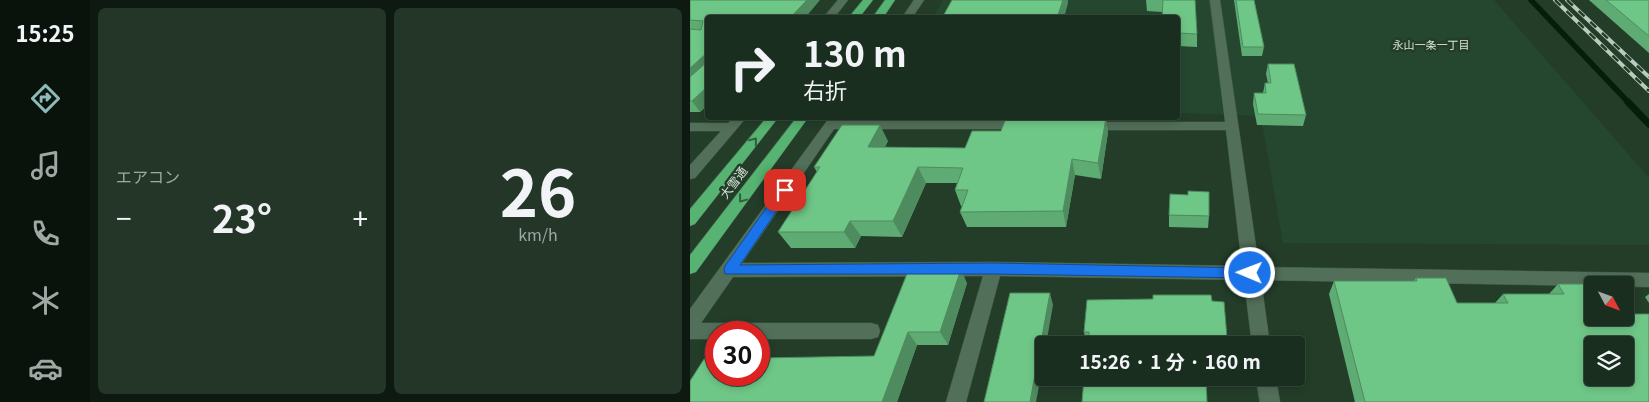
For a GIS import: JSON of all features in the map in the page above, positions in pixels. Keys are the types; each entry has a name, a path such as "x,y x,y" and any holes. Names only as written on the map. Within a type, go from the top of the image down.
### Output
{"highway":[{"path":"856,15 868,0"},
{"path":"879,15 890,0"},
{"name":"大雪通","path":"690,220 770,120"},
{"name":"大雪通","path":"690,267 800,120"}],"street":[{"path":"830,15 843,0"},
{"path":"908,15 919,0"},
{"path":"1215,0 1260,336"},
{"path":"690,324 730,270 832,121 1036,125"},
{"path":"690,127 735,122"},
{"path":"690,174 735,122"},
{"path":"1075,126 1232,126"},
{"path":"730,270 993,269 1649,280"},
{"path":"956,402 993,269"},
{"path":"690,331 871,331"},
{"path":"1267,386 1270,402"}],"shaded area":[{"path":"943,0 1494,0 1649,178 1649,245 1283,243 1261,116 1180,113 1180,15 935,15"}],"building":[{"path":"690,0 807,0 793,15 705,15 705,55 690,68 690,29 701,30 703,21 690,20"},
{"path":"952,0 1063,0 1058,15 944,15"},
{"path":"1163,0 1195,0 1197,34 1180,33 1180,15 1162,15"},
{"path":"1236,0 1254,0 1264,47 1243,47"},
{"path":"1606,0 1649,0 1649,36"},
{"path":"705,64 705,89 692,101 690,101 690,77"},
{"path":"1268,64 1294,64 1306,115 1258,114 1254,93 1266,93 1265,83 1271,83"},
{"path":"1005,120 1106,120 1098,163 1072,159 1063,211 960,212 968,190 955,190 963,168 918,167 893,221 850,221 844,232 778,232 820,167 814,167 842,125 880,125 868,147 965,148 972,131 1001,131"},
{"path":"1188,191 1209,192 1209,216 1169,215 1170,194 1188,195"},
{"path":"909,269 961,269 940,332 908,332 882,402 690,402 690,381 704,359 705,386 770,386 770,358 874,356"},
{"path":"1416,278 1446,278 1457,303 1508,303 1503,294 1564,294 1558,284 1584,284 1584,326 1634,326 1634,314 1649,314 1649,402 1365,402 1334,281 1417,281"},
{"path":"1010,293 1050,293 1042,336 1035,336 1035,375 1030,402 984,402"},
{"path":"1153,295 1211,295 1212,301 1224,302 1227,336 1089,336 1089,332 1084,332 1087,300 1153,299"},
{"path":"1083,386 1206,386 1207,402 1082,402"}],"waterway":[{"path":"1531,0 1630,104"},
{"path":"1628,102 1649,124"}],"railway":[{"path":"1555,0 1649,91"},
{"path":"1567,0 1649,77"}],"district":[{"name":"永山一条一丁目","path":"1431,45"}],"route":[{"path":"785,190 730,270 993,269 1250,273"}]}
